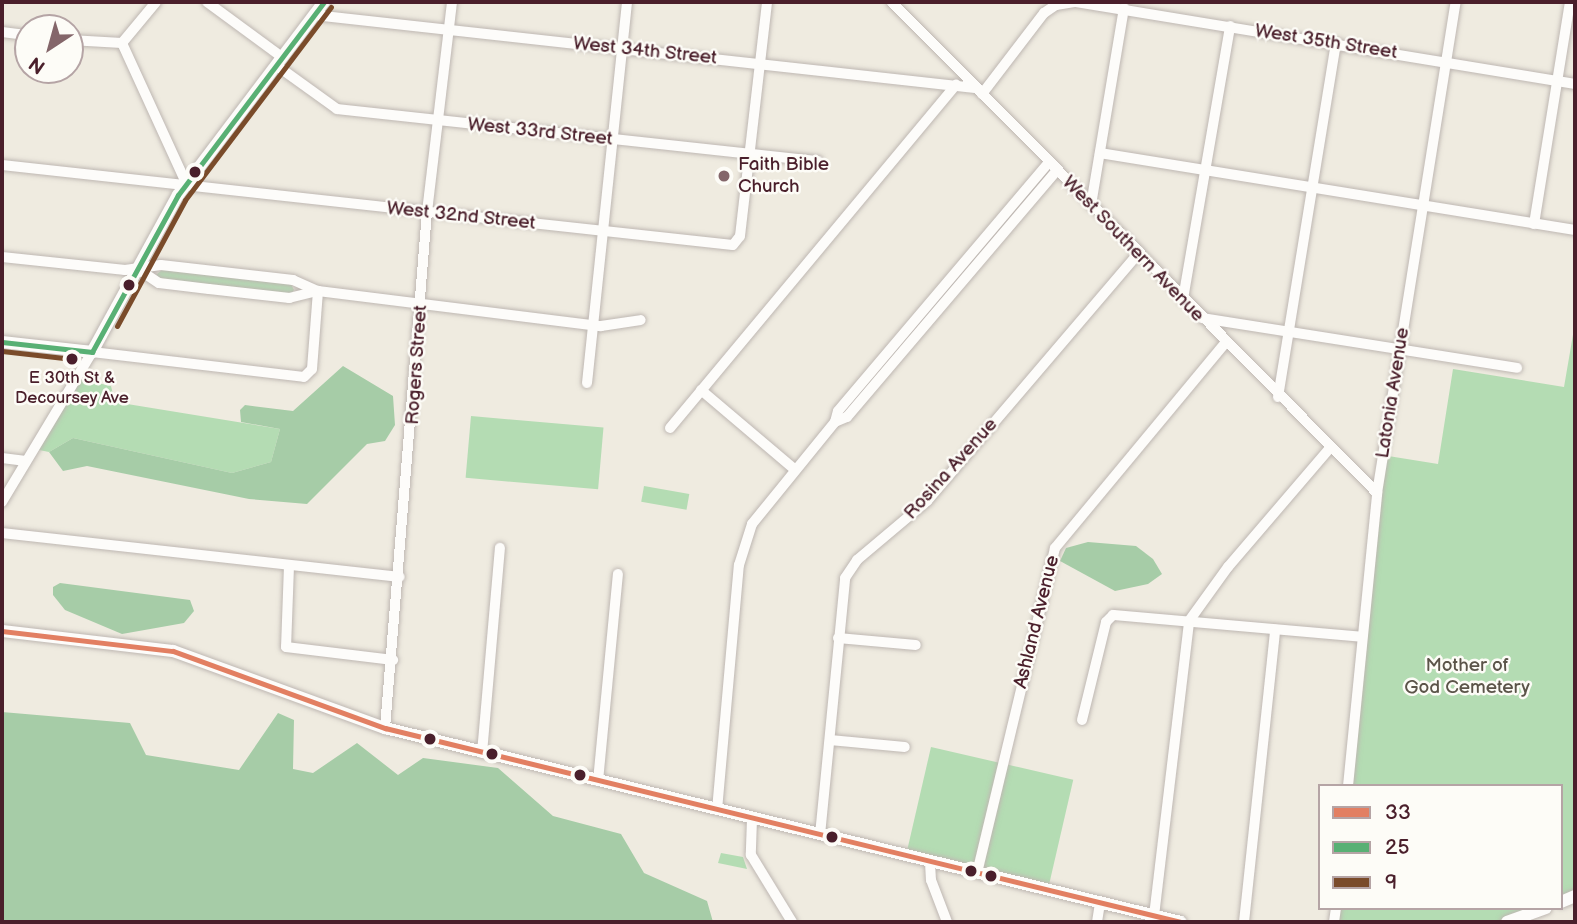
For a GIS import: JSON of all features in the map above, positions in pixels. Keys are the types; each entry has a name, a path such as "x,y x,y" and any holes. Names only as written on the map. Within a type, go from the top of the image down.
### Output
{"main road":[{"path":"2,342 92,352 186,183 324,2"},
{"path":"74,350 108,322"},
{"path":"2,631 173,651 385,728 1181,922"},
{"path":"1516,921 1541,910"}],"street":[{"path":"122,43 156,2"},
{"name":"West 33rd Street","path":"207,2 279,61 328,106 818,162"},
{"name":"Rogers Street","path":"385,728 400,577 427,212 452,2"},
{"path":"587,383 627,2"},
{"path":"750,155 767,2"},
{"name":"West Southern Avenue","path":"892,2 1329,449 1377,493"},
{"path":"978,91 1044,13 1056,5 1076,2"},
{"name":"West 35th Street","path":"1076,2 1575,84"},
{"name":"Latonia Avenue","path":"1348,784 1377,493 1456,2"},
{"path":"1534,224 1570,2"},
{"path":"1091,205 1124,8"},
{"name":"West 34th Street","path":"314,15 956,85 978,91"},
{"path":"1183,299 1230,26"},
{"path":"84,41 122,43"},
{"path":"122,43 186,183"},
{"path":"1278,397 1336,43"},
{"path":"670,428 956,85"},
{"path":"1100,153 1575,230"},
{"name":"West 32nd Street","path":"2,165 186,183 601,231 737,243 750,155"},
{"path":"835,422 838,411 1049,162"},
{"path":"2,165 2,172"},
{"path":"717,810 741,554 760,511 835,422 846,417 1057,170"},
{"name":"Rosina Avenue","path":"820,835 843,584 849,571 927,501 1138,254"},
{"path":"2,257 138,269 162,265 293,280 318,291 592,323 641,320"},
{"path":"138,269 159,283 289,298 318,291"},
{"path":"2,502 92,352 309,376 318,291"},
{"path":"1201,318 1517,368"},
{"name":"Ashland Avenue","path":"977,873 1055,548 1225,343"},
{"path":"701,390 793,469"},
{"path":"1154,916 1189,621 1228,567 1329,449"},
{"path":"2,458 26,461"},
{"path":"2,533 400,577"},
{"path":"482,753 500,548"},
{"path":"289,566 286,647 393,660"},
{"path":"598,781 618,574"},
{"path":"1082,720 1106,622 1112,615 1362,637"},
{"path":"1244,922 1275,629"},
{"path":"838,638 916,645"},
{"path":"830,740 905,747"},
{"path":"752,819 751,855 792,922"},
{"path":"930,862 931,880 947,922"},
{"path":"1097,922 1100,903"}],"green space":[{"path":"163,269 291,284 294,290 291,294 162,280 156,275"},
{"name":"Mother of God Cemetery","path":"1575,323 1575,896 1563,901 1563,784 1348,784 1382,455 1438,464 1453,369 1564,387"},
{"path":"343,366 393,396 395,425 385,441 367,444 307,504 249,499 87,466 63,471 49,452 73,438 232,473 271,462 280,429 241,422 240,410 245,405 293,411"},
{"path":"76,378 111,386 115,402 280,429 271,462 232,473 73,438 49,452 34,449"},
{"path":"471,416 603,428 598,489 466,478"},
{"path":"644,486 689,494 687,510 641,502"},
{"path":"1088,542 1136,546 1153,559 1162,574 1148,584 1115,591 1060,561 1066,548"},
{"path":"60,583 190,600 194,611 184,623 122,634 65,610 53,595 53,587"},
{"path":"2,712 130,723 146,755 239,770 278,713 294,720 293,769 313,773 357,743 398,775 423,758 498,768 553,816 621,834 644,873 707,901 713,922 2,922"},
{"path":"931,747 1073,780 1049,885 907,852"},
{"path":"721,853 743,857 747,869 718,863"},
{"path":"1336,910 1540,910 1507,922 1334,922"}],"transit line":[{"name":"25","path":"2,342 92,352 178,195 324,2"},
{"name":"9","path":"117,326 185,200 331,7"},
{"name":"9","path":"2,351 73,359"},
{"name":"33","path":"2,631 173,651 385,728 1181,922"}],"place":[{"name":"Faith Bible Church","path":"724,176"},
{"name":"E 30th St & Decoursey Ave","path":"72,359"}]}
